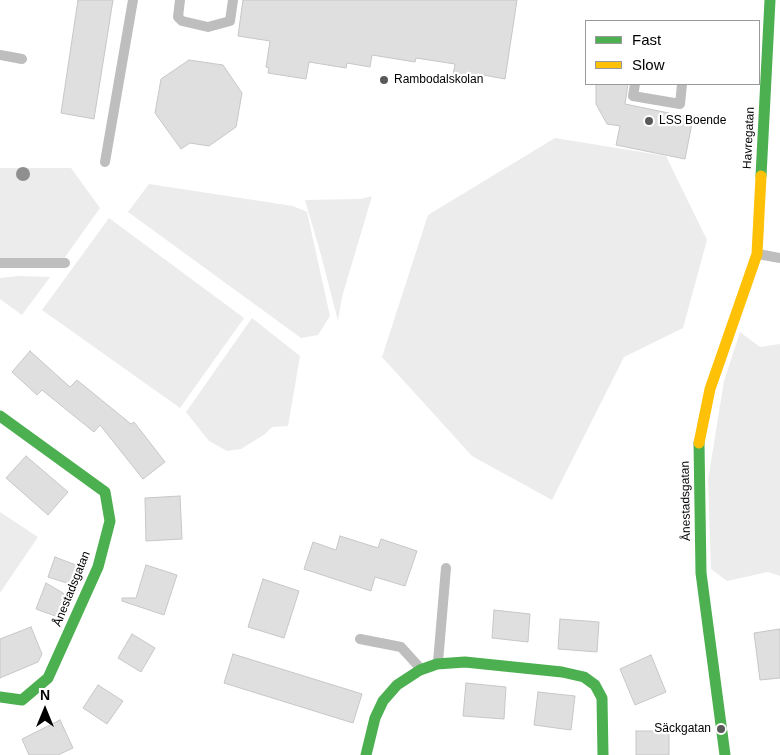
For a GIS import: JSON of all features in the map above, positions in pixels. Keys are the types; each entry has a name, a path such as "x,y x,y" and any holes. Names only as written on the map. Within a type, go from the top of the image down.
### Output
{"street":[{"name":"Havregatan","path":"757,254 763,65 770,0"},
{"name":"Ånestadsgatan","path":"725,755 701,572 698,445 710,389 757,254"},
{"name":"Ånestadsgatan","path":"0,416 105,492 110,522 98,567 48,678 22,700 0,696"},
{"path":"366,755 376,718 383,701 397,685 422,669 437,664 465,662 562,672 584,677 595,685 602,698 603,755"}],"lane":[{"path":"105,162 133,0"},
{"path":"180,0 178,17 182,21 208,26 230,21 233,0"},
{"path":"0,55 22,59"},
{"path":"635,85 633,96 680,104 682,85"},
{"path":"757,254 780,258"},
{"path":"0,263 65,263"},
{"path":"437,664 446,568"},
{"path":"360,639 401,647 422,669"}],"shaded area":[{"path":"555,138 666,156 707,240 683,328 624,357 552,500 472,456 382,357 428,215"},
{"path":"0,168 71,168 100,208 63,260 0,259"},
{"path":"149,184 293,206 307,212 330,316 318,335 301,338 128,212"},
{"path":"372,196 342,297 338,321 305,200 361,199"},
{"path":"109,218 244,318 180,408 42,310"},
{"path":"18,276 50,277 22,315 0,299 0,278"},
{"path":"252,318 300,356 288,426 272,427 265,434 241,449 227,451 209,441 186,412"},
{"path":"740,332 760,347 780,344 780,576 768,572 727,581 711,569 708,480 724,381"},
{"path":"0,512 38,537 0,593"}],"building":[{"path":"78,0 113,0 94,119 61,113"},
{"path":"243,0 517,0 505,79 483,75 482,79 453,75 455,64 416,58 415,62 372,55 370,67 347,63 346,68 309,62 306,79 268,73 269,68 266,67 270,41 238,36"},
{"path":"189,60 223,65 242,93 236,127 209,146 190,143 181,149 155,113 161,79"},
{"name":"LSS Boende","path":"596,85 628,85 625,104 693,118 685,159 616,145 620,126 607,124 596,104"},
{"path":"30,351 70,387 77,380 131,424 134,422 165,462 143,479 100,425 94,432 42,390 37,395 12,372"},
{"path":"26,456 68,492 48,515 6,478"},
{"path":"180,496 182,539 146,541 145,498"},
{"path":"340,536 378,548 381,539 417,551 405,586 375,577 371,591 304,569 313,542 336,550"},
{"path":"55,557 81,567 73,585 48,577"},
{"path":"146,565 177,575 164,615 122,601 122,598 136,598"},
{"path":"263,579 299,591 284,638 248,627"},
{"path":"46,583 68,596 58,617 36,609"},
{"path":"494,610 530,614 528,642 492,638"},
{"path":"560,619 599,622 597,652 558,649"},
{"path":"31,627 42,654 38,662 0,678 0,639"},
{"path":"780,629 780,678 760,680 754,633"},
{"path":"132,634 155,648 141,672 118,658"},
{"path":"233,654 362,694 353,723 224,683"},
{"path":"651,655 666,692 635,705 620,669"},
{"path":"466,683 506,687 504,719 463,716"},
{"path":"98,685 123,701 107,724 83,708"},
{"path":"538,692 575,696 571,730 534,725"},
{"path":"60,720 73,748 58,755 29,755 22,739"},
{"path":"636,731 669,731 669,755 636,755"}],"traffic: fast":[{"path":"761,176 770,0"},
{"path":"0,416 105,492 110,521 98,567 48,678 22,700 0,697"},
{"path":"699,443 701,573 725,755"},
{"path":"366,755 375,718 383,701 397,685 420,670 437,664 465,662 562,672 584,677 595,685 602,698 603,755"}],"traffic: slow":[{"path":"699,443 710,389 757,254 761,176"}],"place":[{"name":"Rambodalskolan","path":"384,80"},
{"name":"LSS Boende","path":"649,121"},
{"name":"Säckgatan","path":"721,729"}]}
